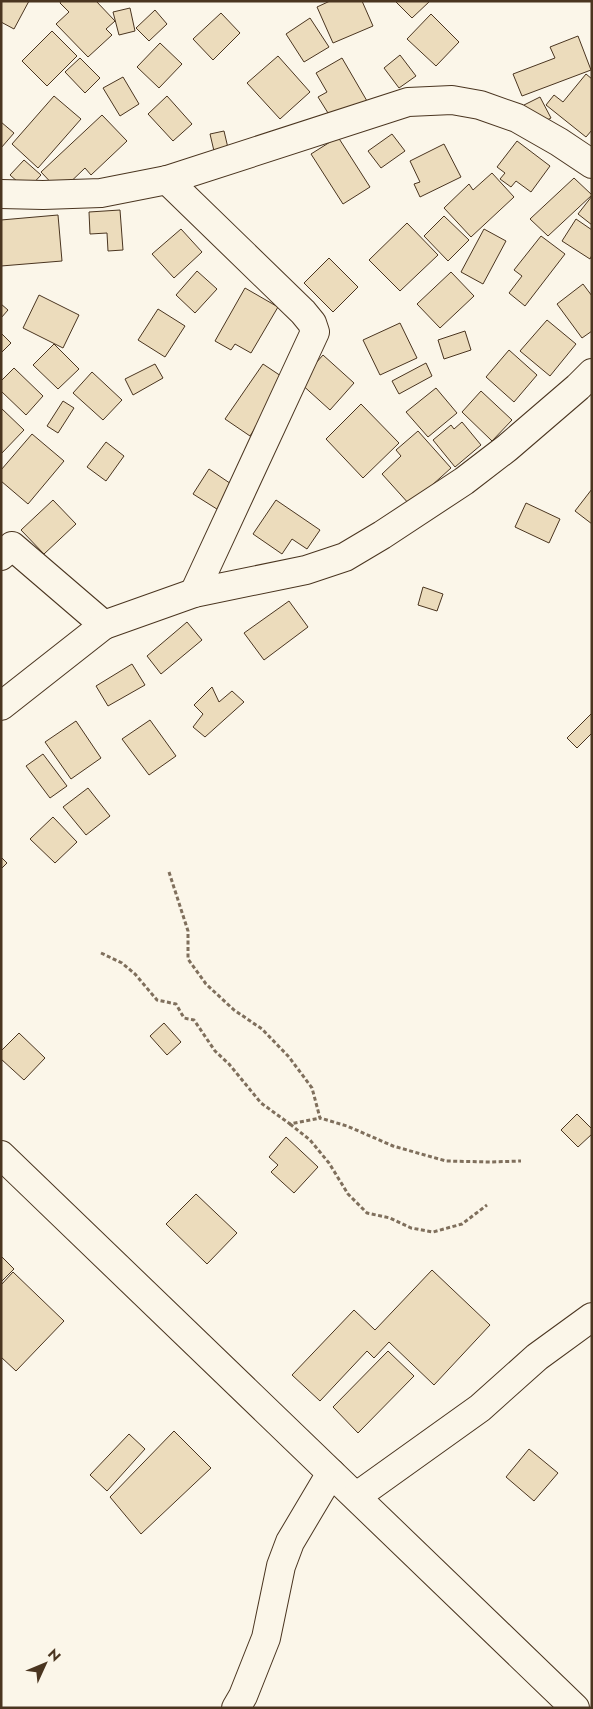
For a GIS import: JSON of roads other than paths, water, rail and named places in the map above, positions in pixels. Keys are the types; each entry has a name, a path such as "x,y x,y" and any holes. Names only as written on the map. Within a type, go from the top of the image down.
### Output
{"street":[{"path":"1,194 43,196 101,193 167,180 408,102 452,100 480,105 517,118 560,142 592,164"},
{"path":"167,180 303,312 312,323 315,332 194,593"},
{"path":"1,706 104,625 194,593 306,570 345,557 464,481 507,448 592,373"},
{"path":"5,546 104,625"},
{"path":"1,1155 357,1496 564,1704"},
{"path":"357,1496 480,1408 537,1357 592,1317"},
{"path":"236,1708 243,1696 266,1638 281,1566 290,1542 331,1473"}]}
